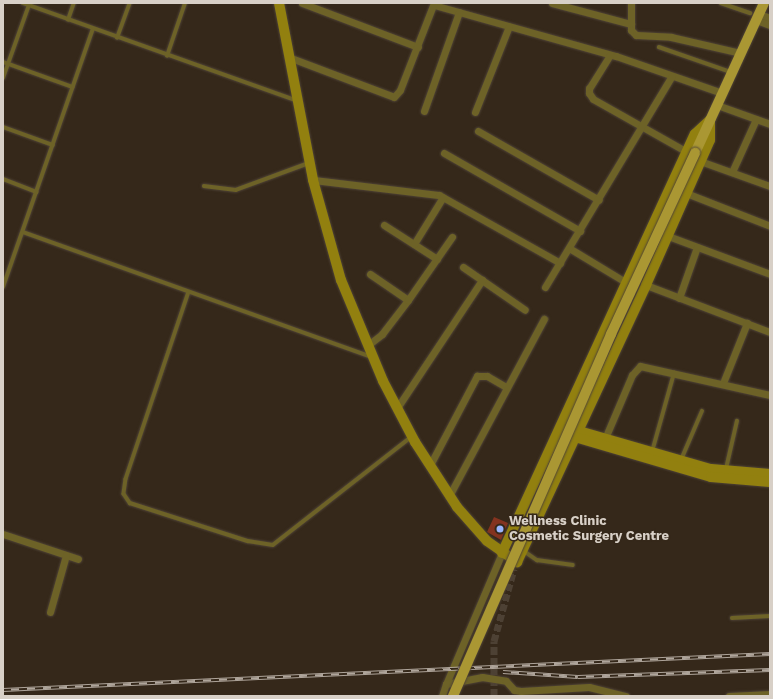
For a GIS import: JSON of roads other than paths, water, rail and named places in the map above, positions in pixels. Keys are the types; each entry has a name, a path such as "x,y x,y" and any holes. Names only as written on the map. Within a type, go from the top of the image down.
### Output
{"main road":[{"path":"453,696 611,334 741,53 755,16 764,3"}],"street":[{"path":"279,3 291,58 313,180 341,280 372,356 412,436 449,496 487,541 516,565 668,236 686,194 694,155"},
{"path":"302,3 418,47"},
{"path":"552,3 631,24"},
{"path":"631,3 631,30 636,35 671,37 741,53"},
{"path":"291,58 394,97 400,90 434,4 610,55 722,93"},
{"path":"424,111 459,12"},
{"path":"755,16 770,18"},
{"path":"755,16 770,25"},
{"path":"475,112 508,26"},
{"path":"610,55 589,88 589,94 593,99 694,155 732,172 769,184"},
{"path":"545,287 599,200 672,76"},
{"path":"717,105 770,124"},
{"path":"732,172 756,120"},
{"path":"478,131 599,200"},
{"path":"444,153 580,231"},
{"path":"442,696 502,553 559,428 627,283 694,155"},
{"path":"313,180 443,197 560,263"},
{"path":"686,194 770,226"},
{"path":"414,244 443,197"},
{"path":"384,225 436,259"},
{"path":"668,236 770,274"},
{"path":"368,346 382,334 452,237"},
{"path":"679,298 697,247"},
{"path":"569,248 627,283"},
{"path":"463,267 526,310"},
{"path":"370,274 408,300"},
{"path":"397,408 482,280"},
{"path":"646,285 770,332"},
{"path":"449,496 506,387 544,319"},
{"path":"723,384 747,323"},
{"path":"603,443 636,368 645,366 770,395"},
{"path":"430,465 477,376 487,376 506,387"},
{"path":"559,428 711,477 770,482"},
{"path":"603,443 726,470 770,474"},
{"path":"3,534 78,559"},
{"path":"50,612 66,555"},
{"path":"446,684 469,678 490,677 506,681 518,694 590,686 626,696"},
{"path":"729,696 770,694"}],"lane":[{"path":"23,3 167,56 298,101"},
{"path":"68,20 74,3"},
{"path":"117,38 130,3"},
{"path":"167,56 185,3"},
{"path":"721,3 755,16"},
{"path":"3,78 29,5"},
{"path":"3,287 93,29"},
{"path":"659,47 732,72"},
{"path":"3,62 73,87"},
{"path":"3,127 53,145"},
{"path":"204,186 236,190 310,163"},
{"path":"3,179 37,192"},
{"path":"23,232 363,355 372,356"},
{"path":"189,292 126,479 124,494 130,503 248,541 273,545 412,436"},
{"path":"652,453 674,373"},
{"path":"680,461 702,411"},
{"path":"726,470 737,421"},
{"path":"522,550 537,560 573,565"},
{"path":"732,618 770,616"}],"tunnel":[{"path":"494,696 494,641 514,569"}],"railway":[{"path":"3,690 770,654"},
{"path":"503,672 578,677 770,670"}],"place":[{"name":"Wellness Clinic Cosmetic Surgery Centre","path":"500,529"}]}
